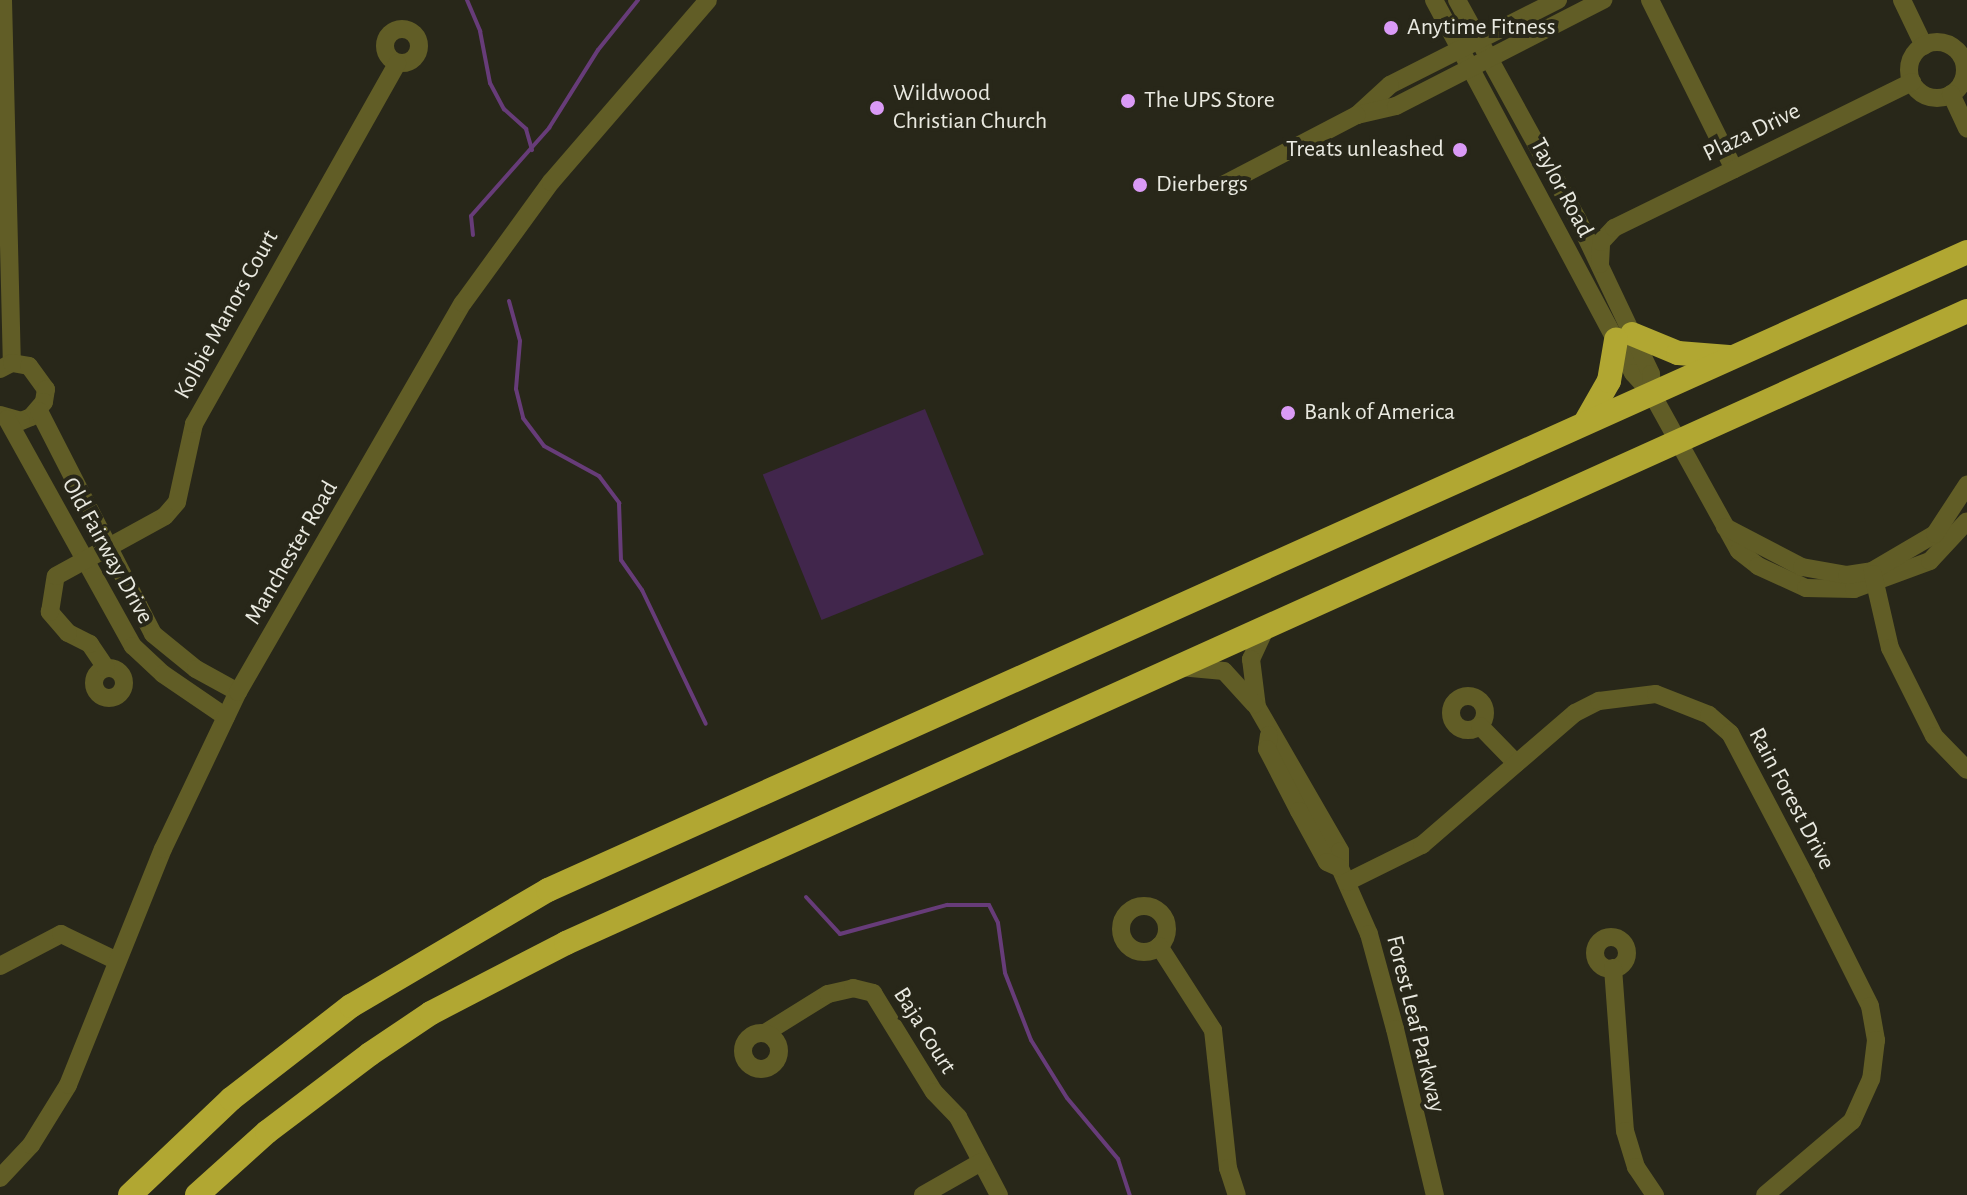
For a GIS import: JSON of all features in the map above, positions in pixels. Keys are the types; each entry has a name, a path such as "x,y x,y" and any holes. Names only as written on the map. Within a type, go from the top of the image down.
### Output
{"highway":[{"path":"130,1195 289,1051 481,925 659,838 1967,252"},
{"path":"197,1195 319,1090 431,1013 487,983 675,892 1967,311"},
{"path":"1585,423 1609,381 1624,337 1678,353 1732,358"}],"street":[{"name":"Old Fairway Drive","path":"3,0 6,366 29,366 43,380 44,402 39,411 21,421 3,417"},
{"name":"Manchester Road","path":"2,1175 31,1145 68,1085 117,961 238,692 471,291 551,182 708,0"},
{"name":"Taylor Road","path":"1434,0 1624,337"},
{"name":"Taylor Road","path":"1457,0 1600,265 1637,379 1652,394 1725,527 1802,567 1875,578 1930,561 1967,521"},
{"path":"1357,115 1390,85 1558,0"},
{"path":"1221,186 1357,115 1396,106 1603,0"},
{"path":"1650,0 1734,169"},
{"path":"1902,0 1924,46"},
{"path":"1946,44 1964,57 1963,78 1951,94 1929,97 1912,82 1909,65 1924,46 1946,44"},
{"name":"Kolbie Manors Court","path":"106,668 90,644 56,622 48,603 56,576 165,516 177,502 194,424 397,63"},
{"name":"Plaza Drive","path":"1614,228 1912,82"},
{"path":"1951,94 1967,128"},
{"path":"1577,218 1594,228 1614,228"},
{"path":"1600,265 1601,242 1614,228"},
{"name":"Old Fairway Drive","path":"39,411 153,634 196,669 238,692"},
{"name":"Old Fairway Drive","path":"3,417 133,646 163,674 226,717"},
{"name":"Taylor Road","path":"1875,578 1935,534 1967,485"},
{"path":"1875,578 1890,648 1934,736 1967,770"},
{"name":"Forest Leaf Parkway","path":"1267,625 1251,659 1257,707 1269,735 1267,749 1327,862 1343,875 1369,934 1435,1195"},
{"name":"Forest Leaf Parkway","path":"1180,667 1224,671 1257,707"},
{"name":"Rain Forest Drive","path":"1343,875 1422,845 1575,713 1599,701 1656,694 1709,715 1730,733 1806,878 1870,1006 1876,1040 1871,1079 1852,1121 1765,1195"},
{"path":"1480,726 1516,763"},
{"path":"0,966 61,934 117,961"},
{"path":"1159,946 1213,1030 1228,1168 1237,1195"},
{"path":"1613,968 1625,1131 1636,1167 1655,1195"},
{"name":"Baja Court","path":"765,1033 782,1018 828,994 853,988 873,993 934,1092 958,1117 999,1195"},
{"path":"923,1195 981,1162"}],"shaded area":[{"path":"925,409 984,555 822,620 763,475"}],"waterway":[{"path":"467,0 480,31 490,83 504,109 526,129 532,150"},
{"path":"473,235 471,216 549,128 598,50 638,0"},
{"path":"509,301 520,341 516,389 523,418 544,446 599,476 619,503 621,560 642,590 706,724"},
{"path":"806,897 840,934 947,905 989,905 998,923 1005,973 1031,1040 1067,1098 1118,1159 1130,1195"}],"place":[{"name":"Anytime Fitness","path":"1391,28"},
{"name":"The UPS Store","path":"1128,101"},
{"name":"Wildwood Christian Church","path":"877,108"},
{"name":"Treats unleashed","path":"1460,150"},
{"name":"Dierbergs","path":"1140,185"},
{"name":"Bank of America","path":"1288,413"}]}
